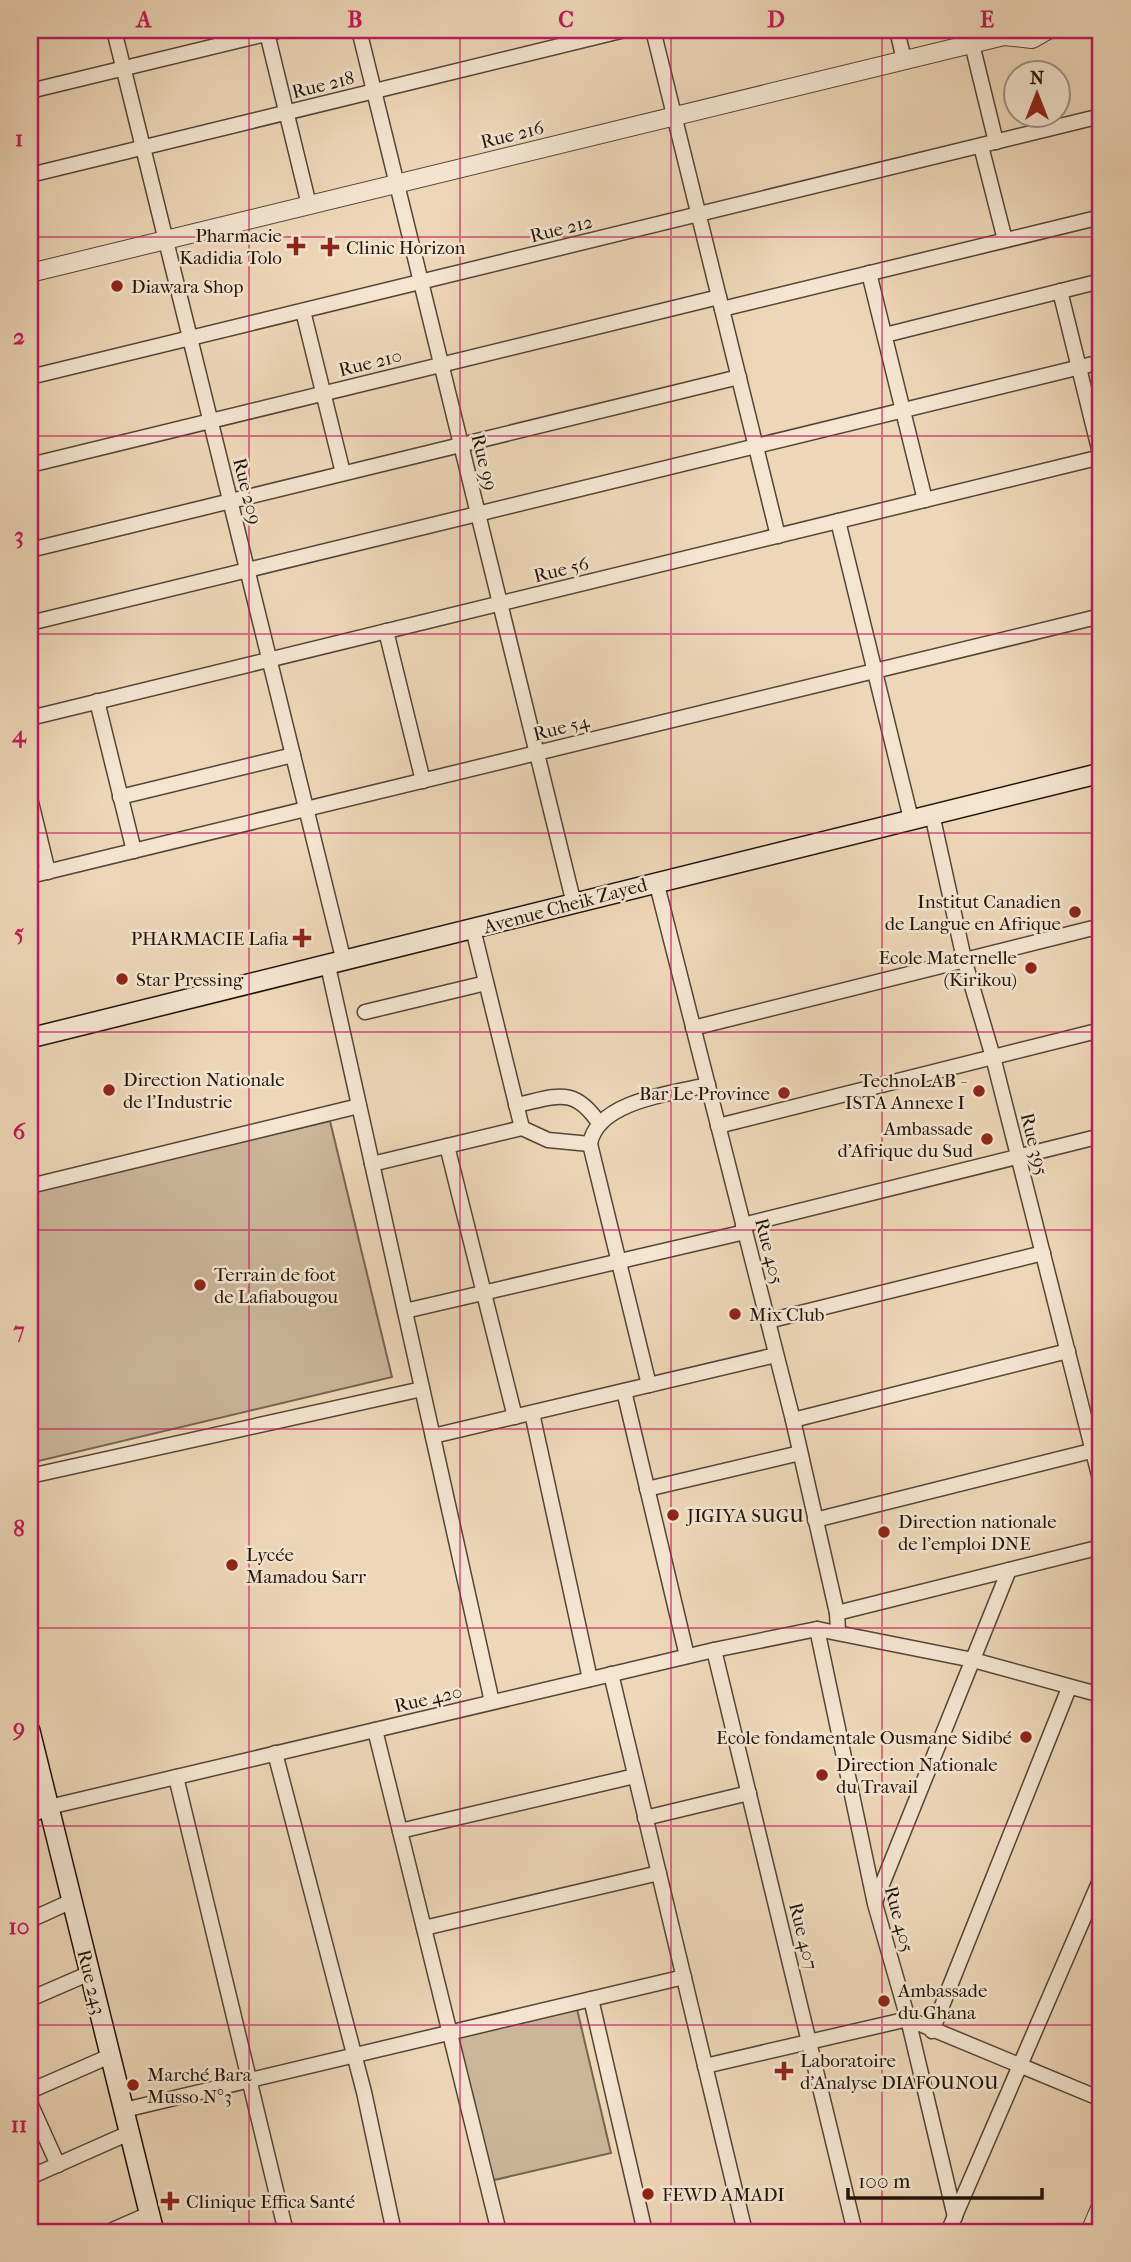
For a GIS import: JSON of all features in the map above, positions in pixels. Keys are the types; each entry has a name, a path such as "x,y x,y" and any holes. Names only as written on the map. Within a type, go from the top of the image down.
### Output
{"main road":[{"name":"Avenue Cheik Zayed","path":"30,1038 1101,773"},
{"name":"Rue 243","path":"30,1732 151,2223"}],"street":[{"name":"Rue 209","path":"114,30 306,809 336,964 359,1106 492,1702"},
{"name":"Rue 99","path":"359,30 574,904"},
{"name":"Rue 218","path":"30,175 625,30"},
{"path":"653,30 778,536"},
{"path":"897,30 904,60"},
{"name":"Rue 216","path":"30,274 1009,33 1032,39 1048,30"},
{"path":"30,91 274,32 286,112 309,205"},
{"path":"972,44 996,142"},
{"name":"Rue 212","path":"30,377 1101,116"},
{"path":"981,146 1005,240"},
{"name":"Rue 210","path":"30,465 441,365 869,273 1101,217"},
{"path":"869,273 925,500"},
{"path":"885,335 1101,281"},
{"path":"1060,291 1101,457"},
{"path":"303,311 343,473"},
{"path":"30,620 247,570 1101,362"},
{"path":"30,550 739,377"},
{"name":"Rue 56","path":"30,718 1101,457"},
{"path":"838,521 911,819"},
{"name":"Rue 54","path":"30,876 1101,616"},
{"path":"386,631 423,780"},
{"path":"97,702 134,851"},
{"path":"120,797 293,755"},
{"path":"30,798 48,872"},
{"name":"Rue 395","path":"932,814 964,959 993,1057 1068,1351 1097,1449 1101,1483"},
{"name":"Rue 405","path":"656,881 793,1420 837,1614 838,1631"},
{"path":"693,1028 1101,926"},
{"path":"473,929 522,1128"},
{"path":"365,1012 486,983"},
{"path":"718,1126 1101,1030"},
{"path":"649,1385 590,1144 592,1132 599,1123 631,1103 708,1085"},
{"path":"516,1105 570,1097 585,1104 599,1123"},
{"path":"30,1186 359,1106"},
{"path":"372,1164 522,1128 548,1140 590,1144"},
{"path":"405,1311 619,1261 1101,1136"},
{"path":"447,1146 515,1417"},
{"path":"768,1321 1043,1252"},
{"path":"793,1420 1068,1351"},
{"path":"433,1436 776,1355"},
{"path":"30,1476 422,1389"},
{"path":"624,1391 687,1656"},
{"path":"532,1413 590,1679"},
{"path":"816,1520 1097,1449"},
{"path":"647,1489 800,1453"},
{"path":"837,1614 1101,1547"},
{"path":"875,1904 1009,1570"},
{"name":"Rue 405","path":"817,1629 875,1904 908,2020 955,2217"},
{"name":"Rue 420","path":"30,1816 48,1807 275,1753 687,1656 817,1629 838,1631 973,1660 1101,1695"},
{"name":"Rue 407","path":"714,1650 855,2232"},
{"path":"611,1674 745,2232"},
{"path":"932,2031 1069,1688"},
{"path":"375,1730 499,2232"},
{"path":"275,1753 364,2092 394,2232"},
{"path":"400,1831 635,1776"},
{"path":"176,1777 286,2232"},
{"path":"645,1818 749,1793"},
{"path":"424,1928 659,1873"},
{"path":"948,2232 1101,1878"},
{"path":"30,1920 72,1901"},
{"path":"30,1999 90,1973"},
{"path":"124,2110 684,1977"},
{"path":"591,1999 645,2232"},
{"path":"705,2066 908,2020 1101,2099"},
{"path":"30,2091 110,2056"},
{"path":"30,2103 58,2165"},
{"path":"30,2177 129,2133"},
{"path":"1090,2232 1101,2206"},
{"path":"108,2232 151,2223"}],"shaded area":[{"name":"Terrain de foot de Lafiabougou","path":"330,1121 392,1377 30,1463 30,1192"},
{"path":"577,2009 611,2153 490,2181 456,2037"}],"place":[{"name":"Pharmacie Kadidia Tolo","path":"296,246"},
{"name":"Clinic Horizon","path":"330,247"},
{"name":"Diawara Shop","path":"117,286"},
{"name":"Institut Canadien de Langue en Afrique","path":"1075,912"},
{"name":"PHARMACIE Lafia","path":"302,938"},
{"name":"Ecole Maternelle (Kirikou)","path":"1031,968"},
{"name":"Star Pressing","path":"122,979"},
{"name":"Direction Nationale de l'Industrie","path":"109,1090"},
{"name":"TechnoLAB - ISTA Annexe I","path":"979,1091"},
{"name":"Bar Le Province","path":"784,1093"},
{"name":"Ambassade d'Afrique du Sud","path":"987,1139"},
{"name":"Terrain de foot de Lafiabougou","path":"200,1285"},
{"name":"Mix Club","path":"735,1314"},
{"name":"JIGIYA SUGU","path":"673,1515"},
{"name":"Direction nationale de l'emploi DNE","path":"884,1532"},
{"name":"Lycée Mamadou Sarr","path":"232,1565"},
{"name":"Ecole fondamentale Ousmane Sidibé","path":"1026,1737"},
{"name":"Direction Nationale du Travail","path":"822,1775"},
{"name":"Ambassade du Ghana","path":"884,2001"},
{"name":"Laboratoire d'Analyse DIAFOUNOU","path":"784,2071"},
{"name":"Marché Bara Musso N°3","path":"133,2085"},
{"name":"FEWD AMADI","path":"648,2194"},
{"name":"Clinique Effica Santé","path":"170,2201"}]}
